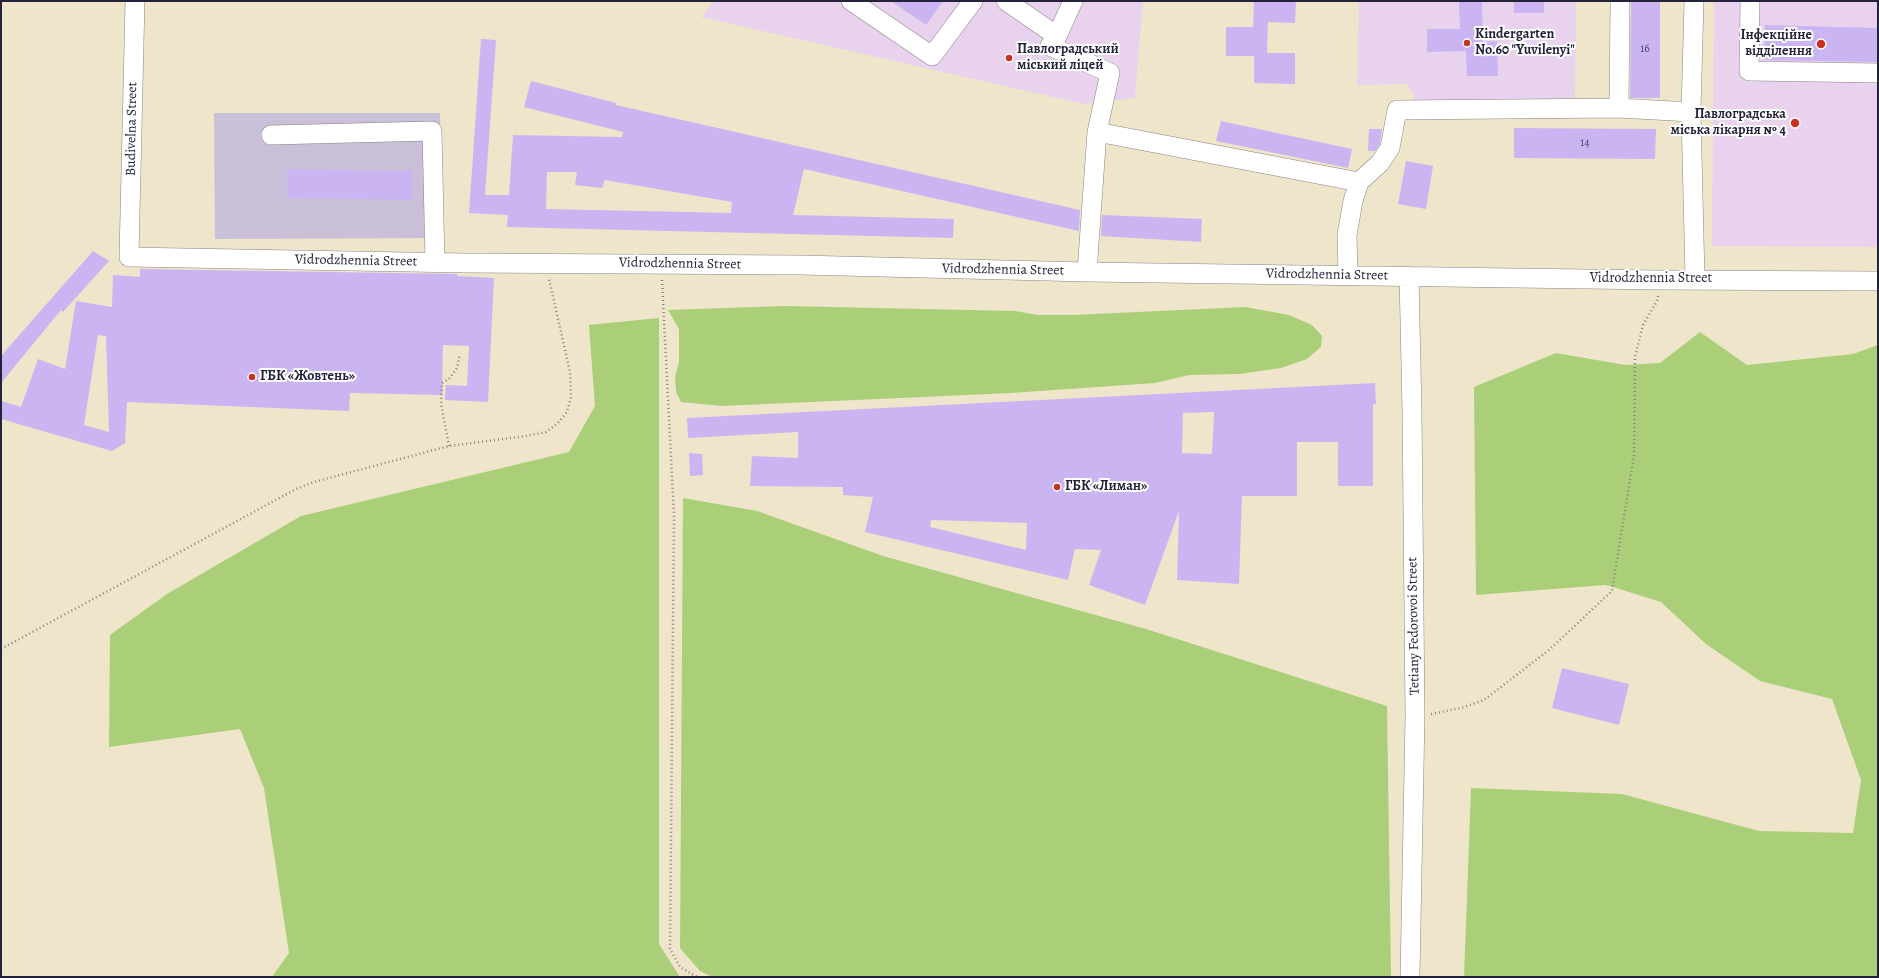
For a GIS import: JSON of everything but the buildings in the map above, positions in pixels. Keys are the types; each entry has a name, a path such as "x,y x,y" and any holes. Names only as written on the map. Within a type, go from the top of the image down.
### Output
{"street":[{"name":"Budivelna Street","path":"129,258 135,1"},
{"path":"851,1 932,56 973,1"},
{"path":"1006,1 1057,36"},
{"path":"1074,1 1057,36 1050,46 1110,73 1097,132 1087,272"},
{"path":"1619,108 1620,1"},
{"path":"1694,1 1691,112 1695,279"},
{"path":"1750,1 1750,71 1878,73"},
{"path":"1348,275 1347,236 1353,201 1359,182 1380,163 1390,148 1397,110 1619,108 1691,112"},
{"path":"271,135 432,131 435,263"},
{"path":"1097,132 1359,182"},
{"name":"Vidrodzhennia Street","path":"129,258 435,263 661,264 1659,280 1878,281"},
{"name":"Tetiany Fedorovoi Street","path":"1409,276 1415,716 1410,977"}],"path":[{"path":"1,649 296,489 314,482 449,446 546,432 558,424 567,412 571,397 570,372 545,263"},
{"path":"661,264 674,516 670,949 680,967 696,977"},
{"path":"1415,716 1455,710 1484,700 1550,650 1612,591 1634,455 1634,357 1643,325 1657,301 1659,280"},
{"path":"449,446 441,404 442,384 449,379 457,368 460,354"}],"shaded area":[{"name":"Павлоградський міський ліцей","path":"714,1 1143,1 1135,98 1084,104 701,17"},
{"name":"Kindergarten No.60 \"Yuvilenyi\"","path":"1359,1 1576,1 1575,102 1417,104 1408,84 1357,85"},
{"name":"Павлоградська міська лікарня № 4","path":"1714,1 1878,1 1878,247 1712,246"},
{"path":"214,113 440,113 441,238 215,239"}],"green space":[{"path":"785,306 1015,311 1038,315 1073,315 1245,307 1289,315 1312,325 1322,336 1321,347 1307,359 1281,368 1239,374 1189,375 1155,383 1011,393 722,406 681,402 676,392 675,377 679,362 679,329 668,310"},
{"path":"659,318 659,944 680,977 272,977 289,953 264,788 240,729 109,747 110,635 167,594 301,516 569,452 595,406 589,325"},
{"path":"1700,332 1747,365 1853,354 1878,345 1878,977 1464,977 1471,788 1622,794 1759,831 1853,833 1861,780 1832,699 1760,681 1706,644 1661,602 1613,587 1605,585 1476,595 1474,387 1556,353 1625,365 1660,363"},
{"path":"683,498 757,511 883,556 1146,629 1387,706 1391,977 712,977 700,971 680,948"}],"place":[{"name":"Kindergarten No.60 \"Yuvilenyi\"","path":"1467,43"},
{"name":"Інфекційне відділення","path":"1821,44"},
{"name":"Павлоградський міський ліцей","path":"1009,58"},
{"name":"Павлоградська міська лікарня № 4","path":"1795,123"},
{"name":"ГБК «Жовтень»","path":"252,377"},
{"name":"ГБК «Лиман»","path":"1057,487"}]}
